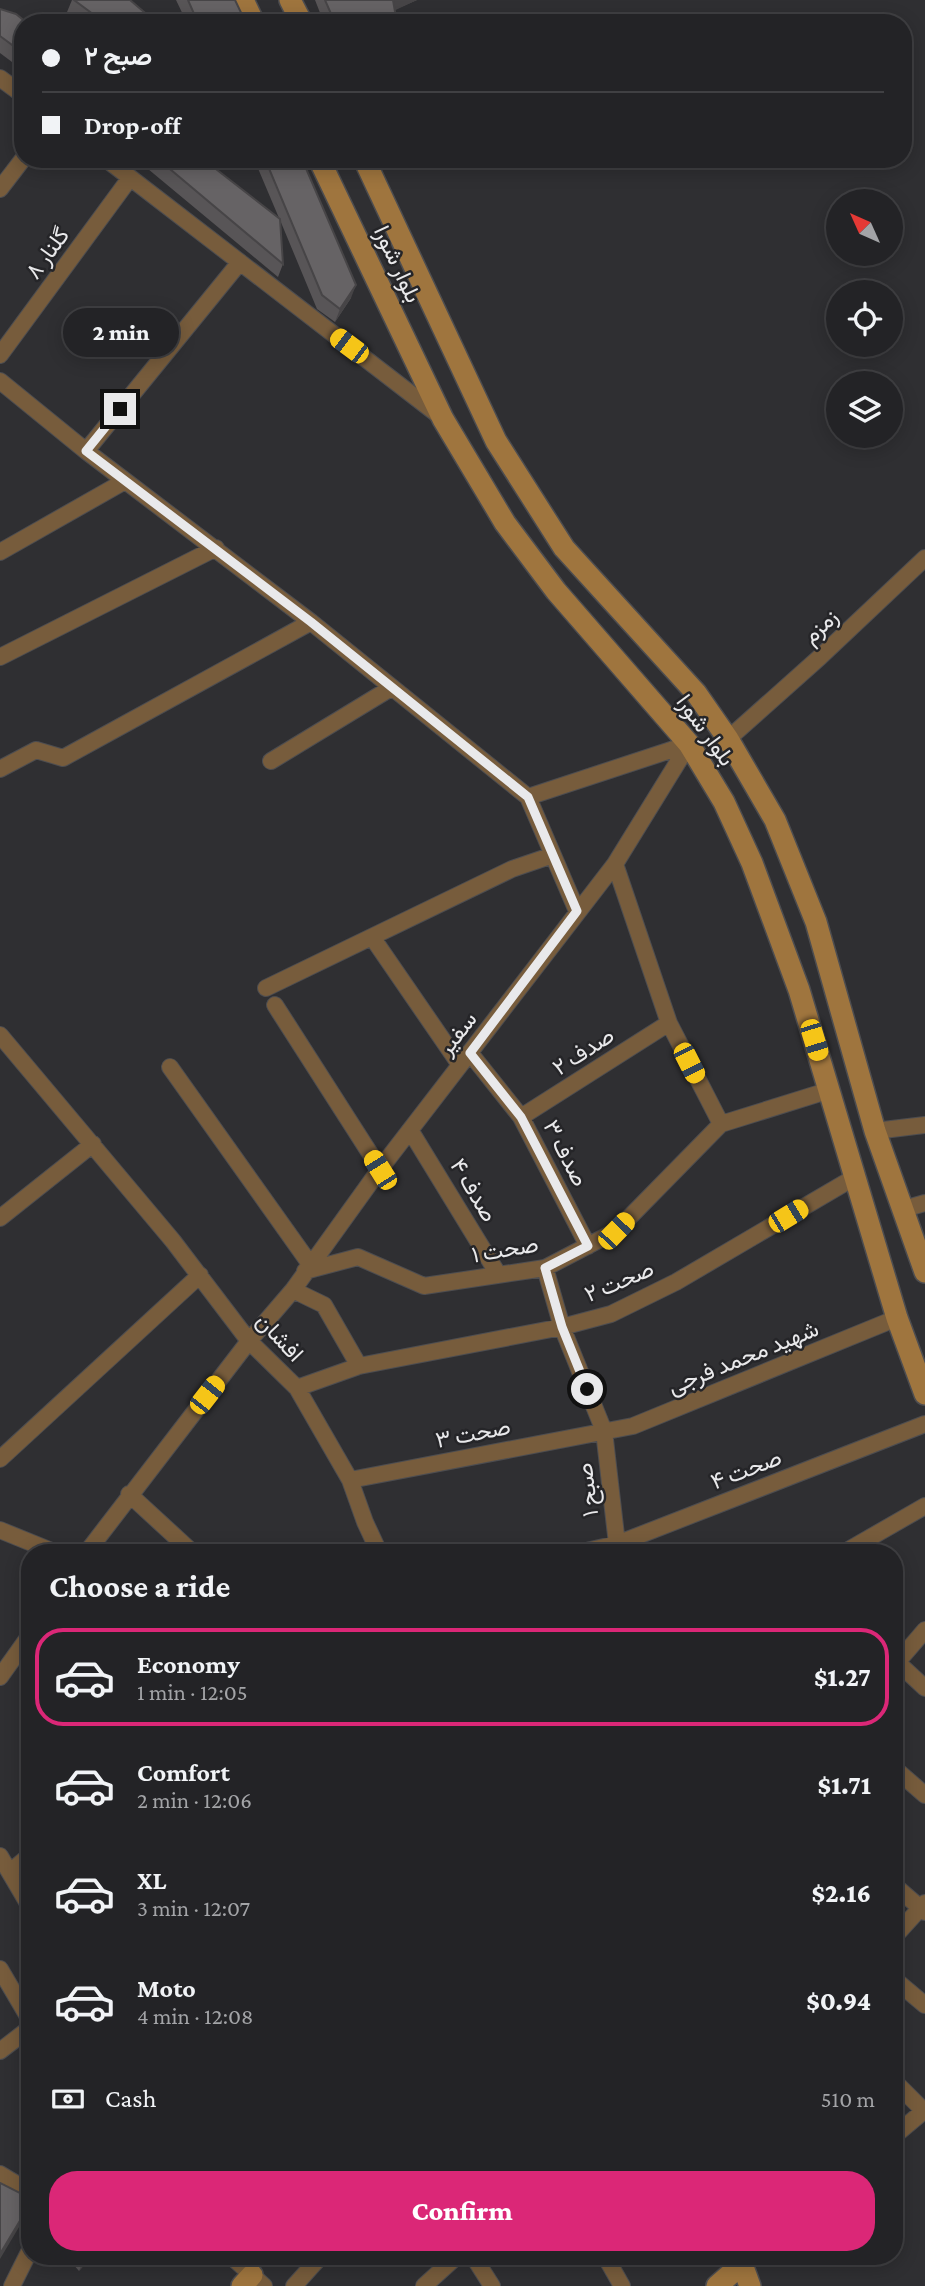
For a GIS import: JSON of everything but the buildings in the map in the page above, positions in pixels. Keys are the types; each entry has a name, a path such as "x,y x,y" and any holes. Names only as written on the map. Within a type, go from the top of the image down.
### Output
{"main road":[{"name":"بلوار شورا","path":"323,168 443,419 505,523 556,591 689,744 724,802 752,863 799,990 897,1318 925,1394"},
{"name":"بلوار شورا","path":"368,168 503,452 564,548 696,694 736,732 816,922 875,1131 925,1272"},
{"path":"830,1090 865,1094"},
{"path":"717,2286 737,2265"},
{"path":"746,2265 750,2286"}],"street":[{"path":"0,189 16,168"},
{"path":"117,168 443,419"},
{"name":"گلنار ۸","path":"0,355 130,178"},
{"path":"86,451 240,262"},
{"path":"0,381 86,451 311,622 528,797 577,911"},
{"path":"0,552 125,481"},
{"path":"0,657 216,548"},
{"name":"زمزم","path":"736,732 925,558"},
{"path":"0,769 36,750 63,758 311,622"},
{"path":"271,761 391,688"},
{"path":"528,797 689,744"},
{"name":"سفیر","path":"94,1544 249,1341 293,1290 380,1170 615,864 689,744"},
{"path":"266,988 512,869 553,855"},
{"path":"615,864 668,1023 720,1124"},
{"name":"صدف ۳","path":"372,937 465,1059 521,1117 588,1246"},
{"path":"275,1005 380,1170"},
{"name":"صدف ۲","path":"521,1117 668,1023"},
{"name":"افشان","path":"0,1035 200,1275 249,1341 297,1388 350,1480 375,1544"},
{"path":"170,1067 308,1268"},
{"name":"صحت ۱","path":"308,1268 358,1257 424,1286 545,1268 616,1231 720,1124 830,1090"},
{"path":"875,1131 925,1125"},
{"name":"صدف ۴","path":"411,1130 498,1274"},
{"path":"0,1218 93,1144"},
{"name":"صحت ۲","path":"297,1388 359,1366 562,1327 611,1314 676,1282 855,1177"},
{"path":"904,1209 925,1203"},
{"name":"صبح ۱","path":"545,1268 562,1327 604,1431 617,1544"},
{"path":"0,1459 200,1275"},
{"path":"293,1290 324,1306 359,1366"},
{"name":"شهید محمد فرجی","path":"604,1431 633,1426 897,1318"},
{"name":"صحت ۴","path":"617,1544 925,1424"},
{"name":"صحت ۳","path":"350,1480 604,1431"},
{"path":"130,1494 183,1544"},
{"path":"859,1544 925,1506"},
{"path":"0,1530 34,1544"},
{"path":"903,1656 925,1630"},
{"path":"0,1677 21,1647"},
{"path":"903,1670 925,1688"},
{"path":"903,1776 925,1795"},
{"path":"0,1856 21,1891"},
{"path":"10,1872 21,1863"},
{"path":"903,1892 924,1908 903,1928"},
{"path":"0,1969 21,2005"},
{"path":"903,1987 925,2005"},
{"path":"0,2050 21,2035"},
{"path":"903,2089 925,2110 903,2128"},
{"path":"0,2174 21,2187"},
{"path":"12,2286 22,2265"},
{"path":"239,2265 253,2282"},
{"path":"294,2286 311,2265"},
{"path":"424,2286 447,2265"},
{"path":"479,2265 492,2286"},
{"path":"610,2265 622,2286"}],"route":[{"path":"120,409 86,451 311,622 528,797 577,911 470,1053 521,1117 588,1246 545,1268 562,1327 587,1389"}]}
